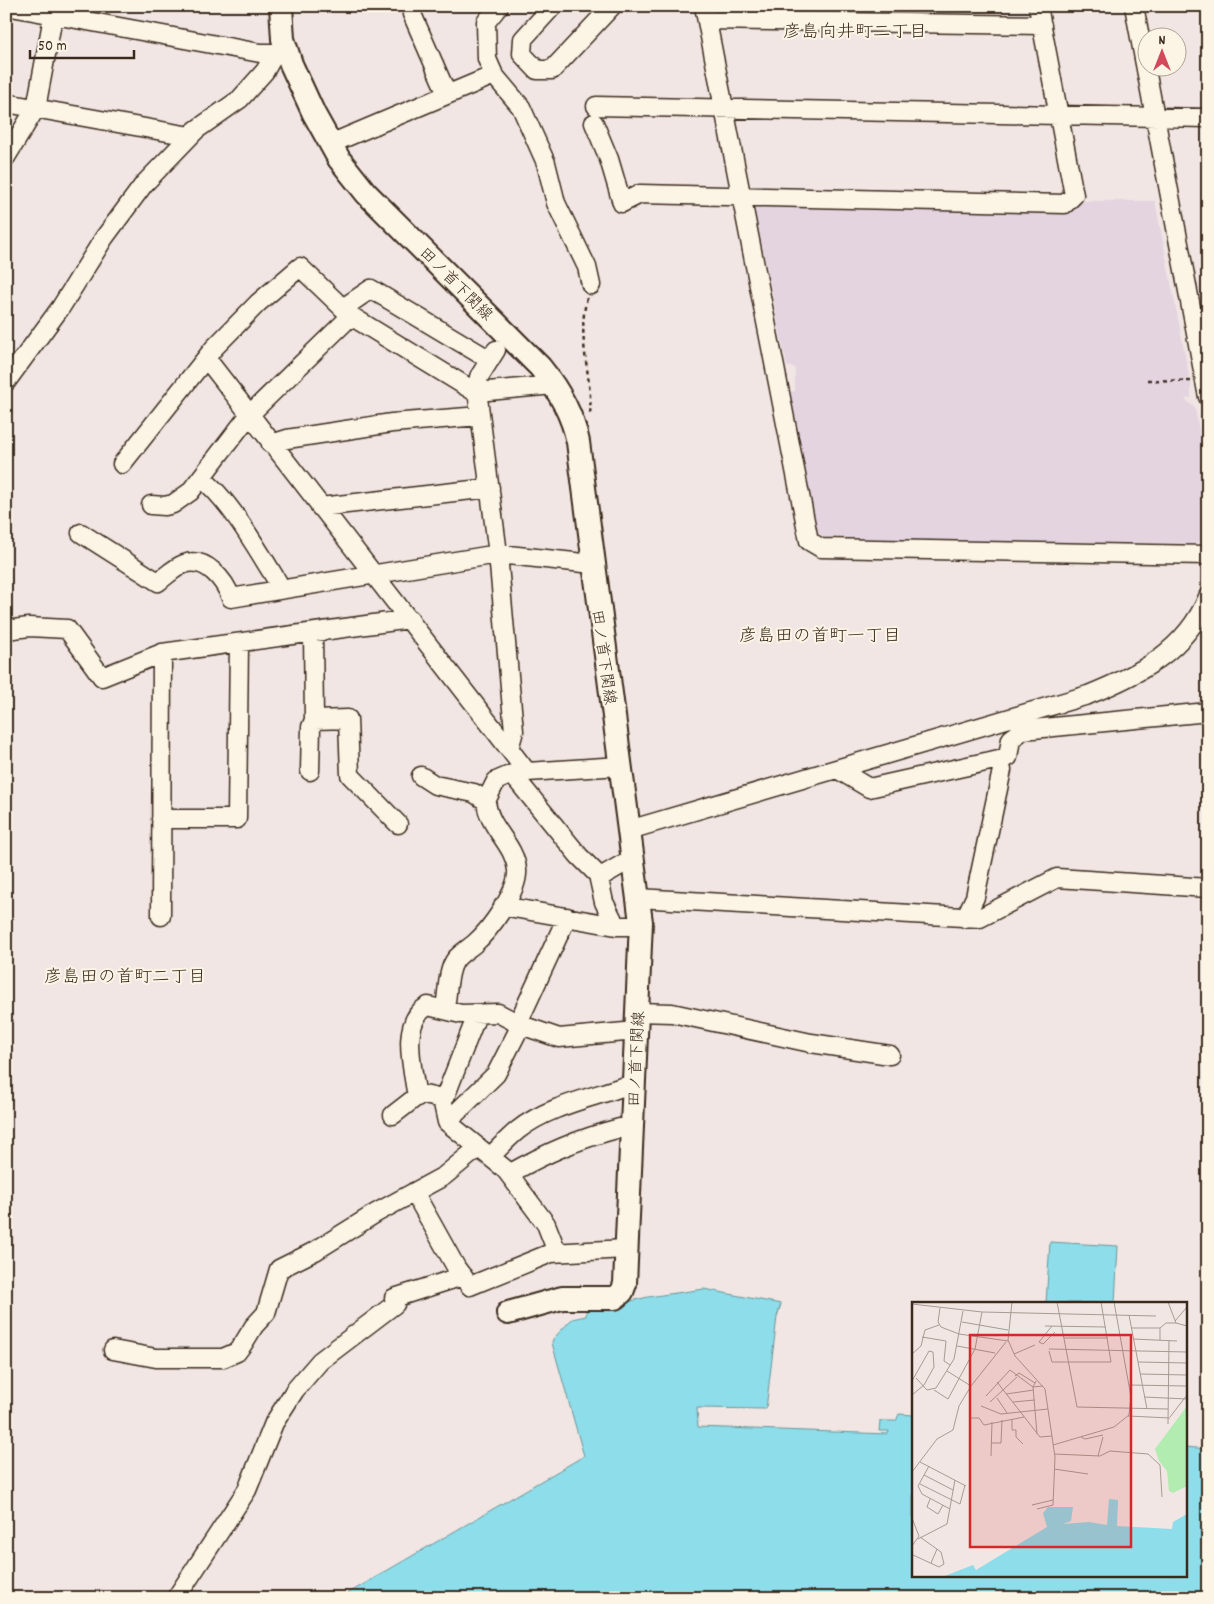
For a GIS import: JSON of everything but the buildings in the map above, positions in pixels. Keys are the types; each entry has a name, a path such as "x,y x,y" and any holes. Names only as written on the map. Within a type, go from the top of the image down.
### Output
{"main road":[{"name":"田ノ首下関線","path":"281,6 283,39 280,50 330,144 366,193 517,343 554,385 568,411 577,436 592,564 641,922 625,1284 622,1292 615,1298 562,1298 508,1313"}],"street":[{"path":"6,6 55,11 260,53 280,50"},
{"path":"498,6 486,22 487,59 494,75 521,107 536,139 546,163 556,202 585,262 591,285"},
{"path":"553,6 523,39 522,54 537,70 552,70 612,6"},
{"path":"1038,6 1059,114 1074,195 1065,204 640,194 622,202 595,114 725,109 1059,114 1208,118"},
{"path":"1134,6 1207,386"},
{"path":"6,157 36,108 55,11"},
{"path":"1042,25 706,13 809,541 821,548 1208,555"},
{"path":"412,14 447,94"},
{"path":"6,382 61,307 104,238 144,184 190,136 240,99 265,71 280,50"},
{"path":"330,144 494,75"},
{"path":"6,103 190,136"},
{"path":"122,464 206,358 258,303 300,266 347,312 477,390 554,385"},
{"path":"151,505 165,506 179,501 200,478 250,414 347,312 372,289 493,355 479,377 477,390 498,554 514,731 509,748"},
{"path":"206,358 527,772 620,766"},
{"path":"271,444 287,439 392,423 480,416"},
{"path":"200,478 210,485 249,536 282,589"},
{"path":"320,507 490,488"},
{"path":"82,533 158,582 182,564 193,563 208,569 222,579 231,598 498,554 592,564"},
{"path":"629,830 1088,695 1131,677 1157,660 1203,617 1208,597"},
{"path":"6,630 29,627 67,629 102,677 162,653 410,619"},
{"path":"310,771 311,727 314,720 313,633"},
{"path":"161,819 236,819 239,643"},
{"path":"161,916 162,653"},
{"path":"965,918 975,897 1011,739 1024,730 1208,712"},
{"path":"314,720 348,719 350,775 398,824"},
{"path":"837,769 869,788 1005,763"},
{"path":"442,1009 445,1007 454,962 485,932 503,906 516,880 517,870 507,844 488,812 486,801 496,781 512,774 598,875 604,902 622,926 503,906"},
{"path":"421,776 435,784 474,793 486,801"},
{"path":"598,875 602,876 621,865"},
{"path":"638,898 980,918 1057,878 1208,888"},
{"path":"447,1122 496,1074 567,917"},
{"path":"417,1097 412,1059 412,1027 420,1011 428,1006 461,1014 498,1013 520,1024 559,1038 625,1032"},
{"path":"637,1012 672,1013 811,1043 890,1056"},
{"path":"442,1099 445,1097 477,1015"},
{"path":"114,1350 165,1358 196,1359 230,1355 244,1344 254,1326 266,1313 279,1269 315,1251 376,1212 484,1152 533,1121 554,1110 622,1087"},
{"path":"393,1115 420,1094 442,1099"},
{"path":"442,1099 447,1122 509,1174 546,1224 557,1252"},
{"path":"509,1174 574,1141 620,1128"},
{"path":"414,1192 466,1281"},
{"path":"176,1598 247,1490 274,1423 295,1390 320,1360 395,1304 394,1298 466,1281 557,1252 626,1249"}],"path":[{"path":"577,436 590,428 591,389 584,358 582,324 591,285"},
{"path":"1147,380 1207,386"}],"shaded area":[{"path":"1081,201 1155,201 1189,375 1186,383 1191,382 1191,398 1185,399 1195,408 1208,481 1207,537 1195,544 828,539 818,533 789,392 795,391 795,368 787,366 755,211 763,204 1069,211"}],"water":[{"path":"1050,1242 1118,1246 1115,1302 1046,1302"},
{"path":"704,1289 781,1304 777,1317 766,1409 697,1408 698,1427 888,1434 889,1431 879,1431 880,1421 896,1421 899,1414 912,1415 912,1576 1186,1576 1186,1447 1208,1449 1208,1598 340,1598 584,1456 552,1343 553,1339 572,1319 586,1316 586,1304 618,1304 648,1297"}],"district":[{"name":"彦島向井町二丁目","path":"855,31"},
{"name":"彦島田の首町一丁目","path":"820,635"},
{"name":"彦島田の首町二丁目","path":"125,976"}]}
